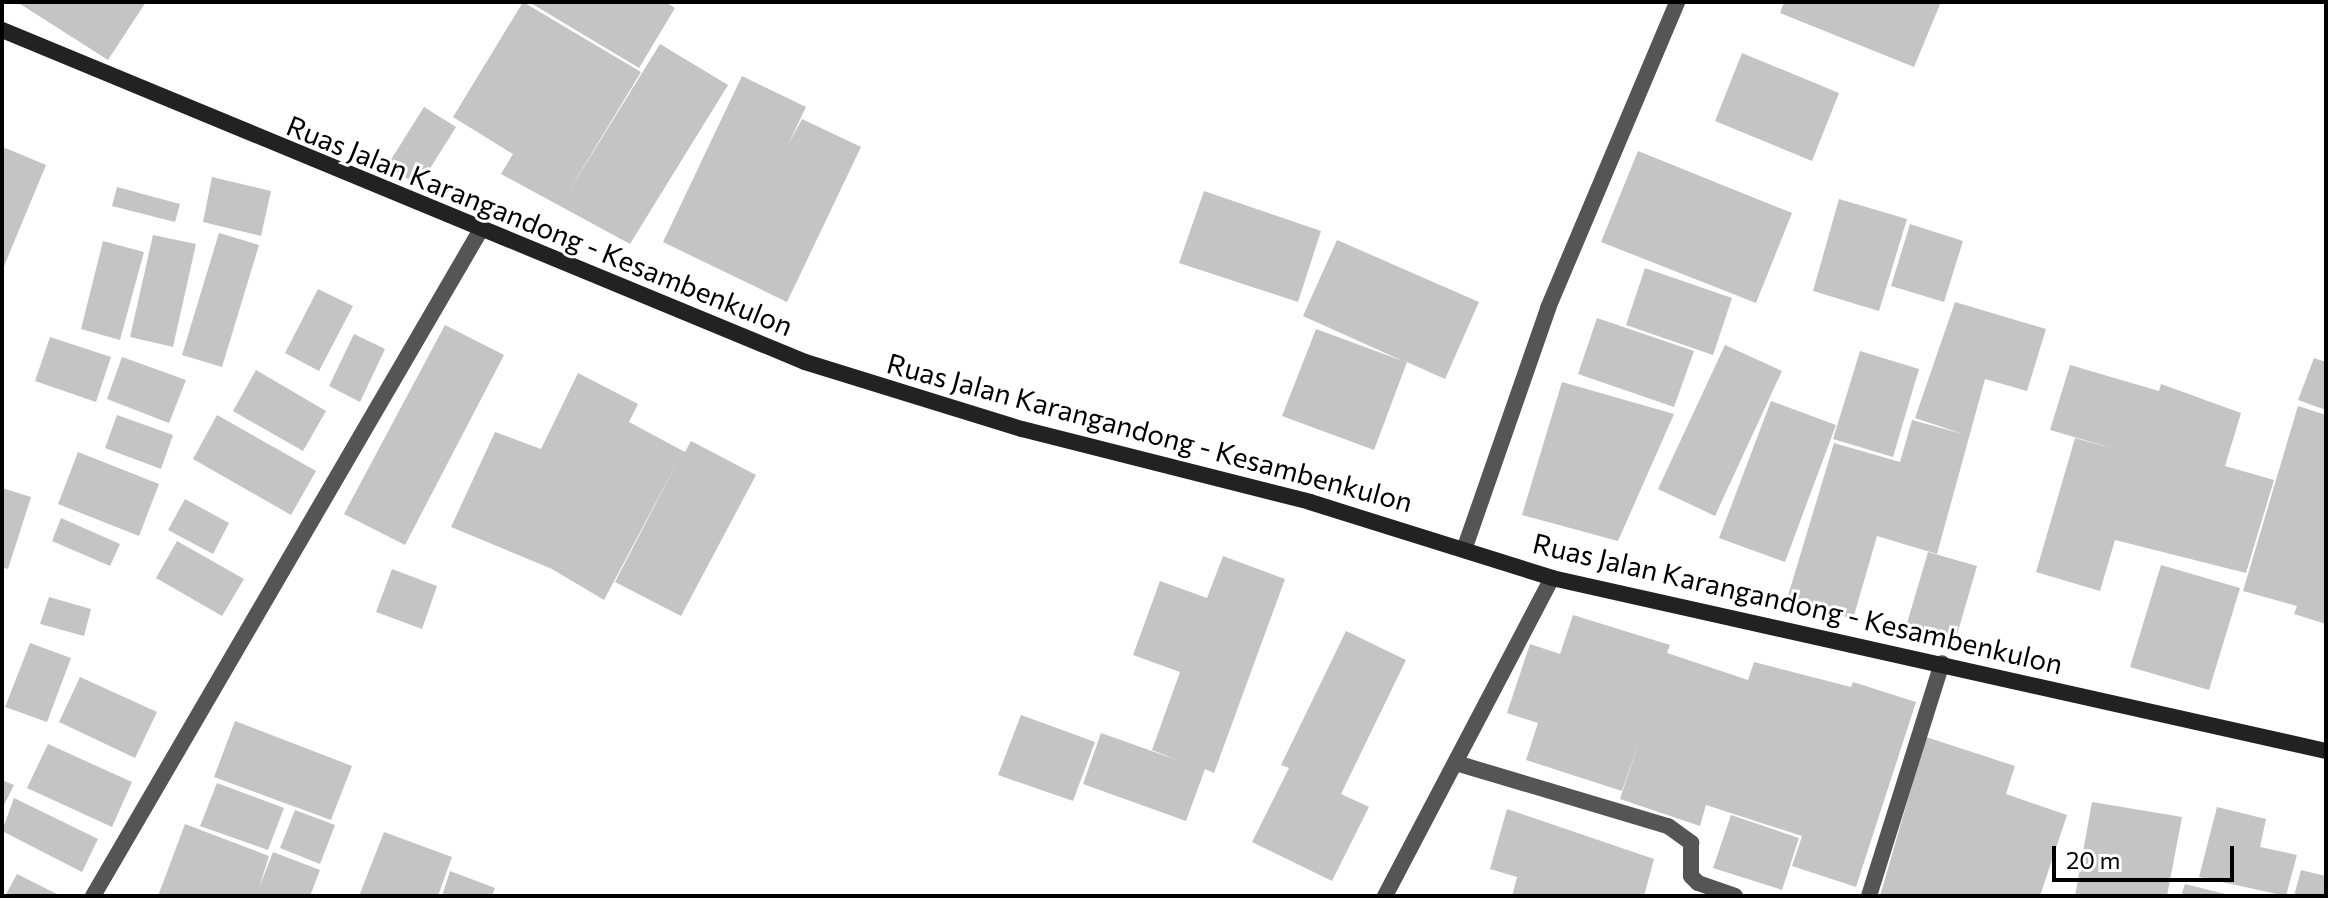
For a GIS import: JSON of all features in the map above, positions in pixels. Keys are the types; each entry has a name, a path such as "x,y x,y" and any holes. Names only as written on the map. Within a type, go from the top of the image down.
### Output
{"main road":[{"name":"Ruas Jalan Karangandong - Kesambenkulon","path":"2,30 480,231 805,362 1022,429 1465,547 1552,578 2326,751"}],"street":[{"path":"1465,547 1548,308 1677,2"},
{"path":"93,896 480,231"},
{"path":"1385,896 1552,578"},
{"path":"1869,896 1942,663"},
{"path":"1456,763 1668,826 1691,843 1691,876 1698,883 1735,896"}],"building":[{"path":"17,2 146,2 108,60"},
{"path":"523,2 641,72 564,199 660,44 728,85 630,244 501,174 513,154 453,117"},
{"path":"529,2 665,2 675,8 639,68"},
{"path":"1784,2 1941,2 1914,67 1780,13"},
{"path":"1742,53 1839,93 1812,161 1715,121"},
{"path":"742,76 806,107 788,145 802,119 861,147 787,302 663,242"},
{"path":"424,107 456,127 419,186 387,166"},
{"path":"2,148 46,165 2,271"},
{"path":"1638,151 1792,213 1756,303 1601,242"},
{"path":"212,177 271,191 261,236 203,222"},
{"path":"117,187 180,204 175,222 112,206"},
{"path":"1204,191 1321,231 1298,302 1179,263"},
{"path":"1839,199 1907,219 1879,311 1813,291"},
{"path":"1910,224 1963,241 1944,302 1891,286"},
{"path":"219,233 259,245 222,367 182,355"},
{"path":"153,235 196,244 173,347 130,337"},
{"path":"1337,240 1479,302 1445,379 1407,362 1374,450 1282,416 1316,329 1403,361 1303,316"},
{"path":"103,241 144,252 120,340 81,329"},
{"path":"1645,268 1732,298 1713,355 1626,325"},
{"path":"318,289 353,306 319,371 285,353"},
{"path":"1955,302 2046,329 2027,391 1985,379 1937,554 1877,536 1853,619 1787,599 1834,443 1900,462 1912,420 1963,434 1915,418"},
{"path":"1597,318 1694,351 1674,407 1578,374"},
{"path":"445,325 504,355 405,545 344,514"},
{"path":"354,334 385,349 360,402 329,386"},
{"path":"50,337 111,357 96,402 35,381"},
{"path":"1725,345 1782,371 1715,516 1658,489"},
{"path":"1860,351 1919,369 1893,457 1833,439"},
{"path":"122,357 186,380 169,423 107,399"},
{"path":"2314,358 2326,362 2326,410 2298,400"},
{"path":"2070,365 2159,391 2161,384 2241,413 2225,466 2274,480 2246,573 2115,540 2100,591 2036,572 2075,438 2119,450 2050,430"},
{"path":"256,370 326,411 303,451 233,411"},
{"path":"578,373 638,404 629,422 685,452 691,441 756,475 681,616 615,582 680,457 604,600 552,569 451,527 495,432 541,449"},
{"path":"1562,382 1674,414 1618,541 1522,515"},
{"path":"1771,401 1836,425 1785,562 1719,538"},
{"path":"2298,406 2326,415 2326,624 2294,614 2297,606 2243,591"},
{"path":"117,415 173,435 161,469 105,448"},
{"path":"217,415 316,471 291,515 193,459"},
{"path":"78,452 159,484 139,536 58,504"},
{"path":"2,488 31,497 8,569 2,567"},
{"path":"185,499 229,523 213,554 168,530"},
{"path":"61,518 120,544 110,566 52,541"},
{"path":"177,541 244,579 222,616 156,578"},
{"path":"1928,552 1977,566 1954,645 1905,630"},
{"path":"1223,556 1285,579 1214,773 1205,769 1186,821 1083,784 1101,733 1180,761 1152,750 1180,672 1133,655 1160,581 1207,598"},
{"path":"2161,565 2240,588 2209,690 2130,667"},
{"path":"392,569 437,586 422,629 376,612"},
{"path":"49,597 91,609 84,636 40,624"},
{"path":"1573,615 1670,645 1667,653 1748,680 1754,662 1851,687 1853,682 1916,702 1856,887 1792,866 1802,836 1706,805 1700,826 1620,799 1641,736 1622,791 1526,760 1538,723 1507,713 1530,644 1560,654"},
{"path":"1346,631 1406,660 1341,794 1369,807 1332,881 1252,842 1289,768 1281,765"},
{"path":"30,643 71,658 47,722 5,707"},
{"path":"80,677 157,712 135,758 59,722"},
{"path":"1021,715 1095,742 1073,801 998,775"},
{"path":"235,721 352,766 331,820 214,777"},
{"path":"1926,737 2015,766 2006,794 2067,815 2040,896 1880,896"},
{"path":"48,744 132,782 112,827 27,788"},
{"path":"2,780 14,785 2,809"},
{"path":"217,783 284,808 268,850 200,826"},
{"path":"14,798 98,839 82,872 2,831"},
{"path":"2092,802 2182,817 2167,896 2075,896"},
{"path":"2217,807 2266,819 2260,847 2297,855 2286,896 2199,877"},
{"path":"1507,809 1654,859 1644,896 1512,896 1517,877 1490,869"},
{"path":"295,810 335,825 320,864 280,848"},
{"path":"1731,815 1799,838 1782,890 1713,868"},
{"path":"185,824 269,856 259,888 273,852 320,870 310,896 158,896"},
{"path":"384,832 452,857 438,896 359,896"},
{"path":"2301,870 2326,876 2326,896 2294,896"},
{"path":"450,871 495,888 492,896 442,896"},
{"path":"17,874 61,896 5,896"},
{"path":"2185,884 2229,895 2181,896"}]}
